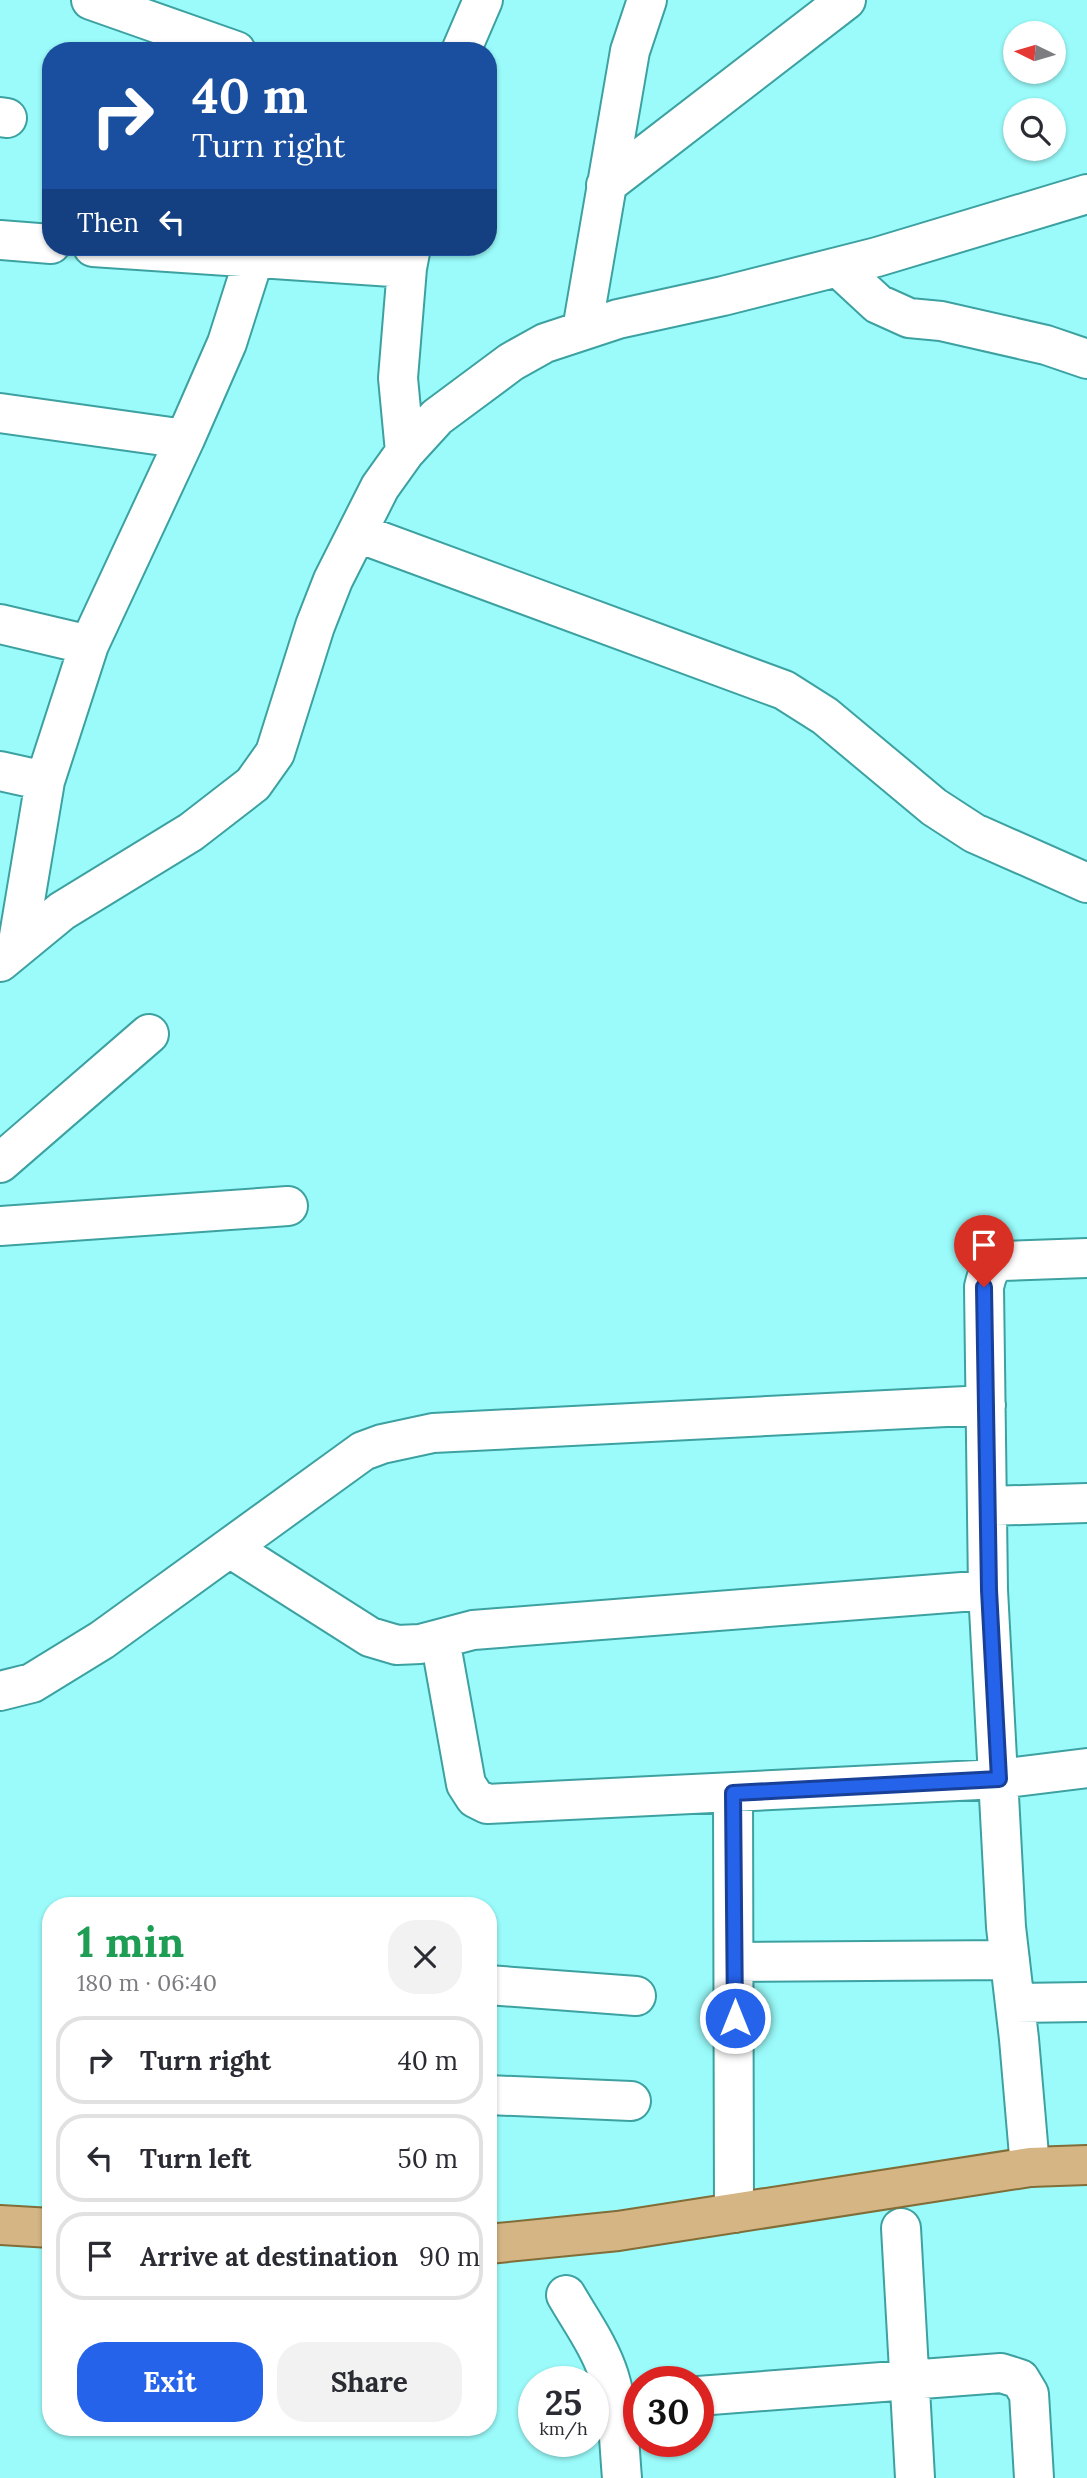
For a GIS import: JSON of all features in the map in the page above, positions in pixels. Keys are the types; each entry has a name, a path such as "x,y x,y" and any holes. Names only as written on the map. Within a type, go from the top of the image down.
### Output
{"main road":[{"path":"497,2243 618,2231 1030,2167 1087,2165"},
{"path":"0,2225 42,2227"}],"street":[{"path":"91,0 210,42"},
{"path":"465,42 483,0"},
{"path":"582,330 629,51 648,0"},
{"path":"606,185 846,0"},
{"path":"8,955 62,911 191,832 253,784 275,753 333,580 380,487 405,452 437,417 511,362 545,343 618,319 838,267 1087,194"},
{"path":"0,240 42,243"},
{"path":"225,256 409,257 398,378 405,452"},
{"path":"8,955 45,781 89,645 186,439 227,342 254,258"},
{"path":"838,267 878,304 909,318 940,321 1035,342 1087,359"},
{"path":"0,413 186,439"},
{"path":"358,533 784,690 825,716 887,770 944,814 974,833 1087,883"},
{"path":"0,624 89,645"},
{"path":"0,771 45,781"},
{"path":"0,1164 149,1034"},
{"path":"0,1226 288,1206"},
{"path":"1030,2167 1006,1927 989,1590 984,1287 987,1274 993,1265 1002,1261 1087,1258"},
{"path":"0,1691 32,1682 102,1640 363,1451 382,1444 433,1433 986,1405"},
{"path":"988,1506 1087,1503"},
{"path":"230,1548 370,1637 397,1645 420,1644 473,1630 989,1590"},
{"path":"440,1639 466,1784 475,1798 487,1804 999,1779 1087,1768"},
{"path":"733,1793 734,2213"},
{"path":"735,1962 1010,1960"},
{"path":"497,1986 636,1996"},
{"path":"1015,2003 1087,2002"},
{"path":"497,2095 631,2101"},
{"path":"901,2228 915,2478"},
{"path":"566,2295 600,2351 610,2377 623,2395"},
{"path":"714,2395 1001,2374 1020,2379 1029,2395 1034,2478"},
{"path":"622,2478 623,2457"}],"route":[{"path":"735,2018 733,1793 999,1779 989,1590 984,1287"}]}
